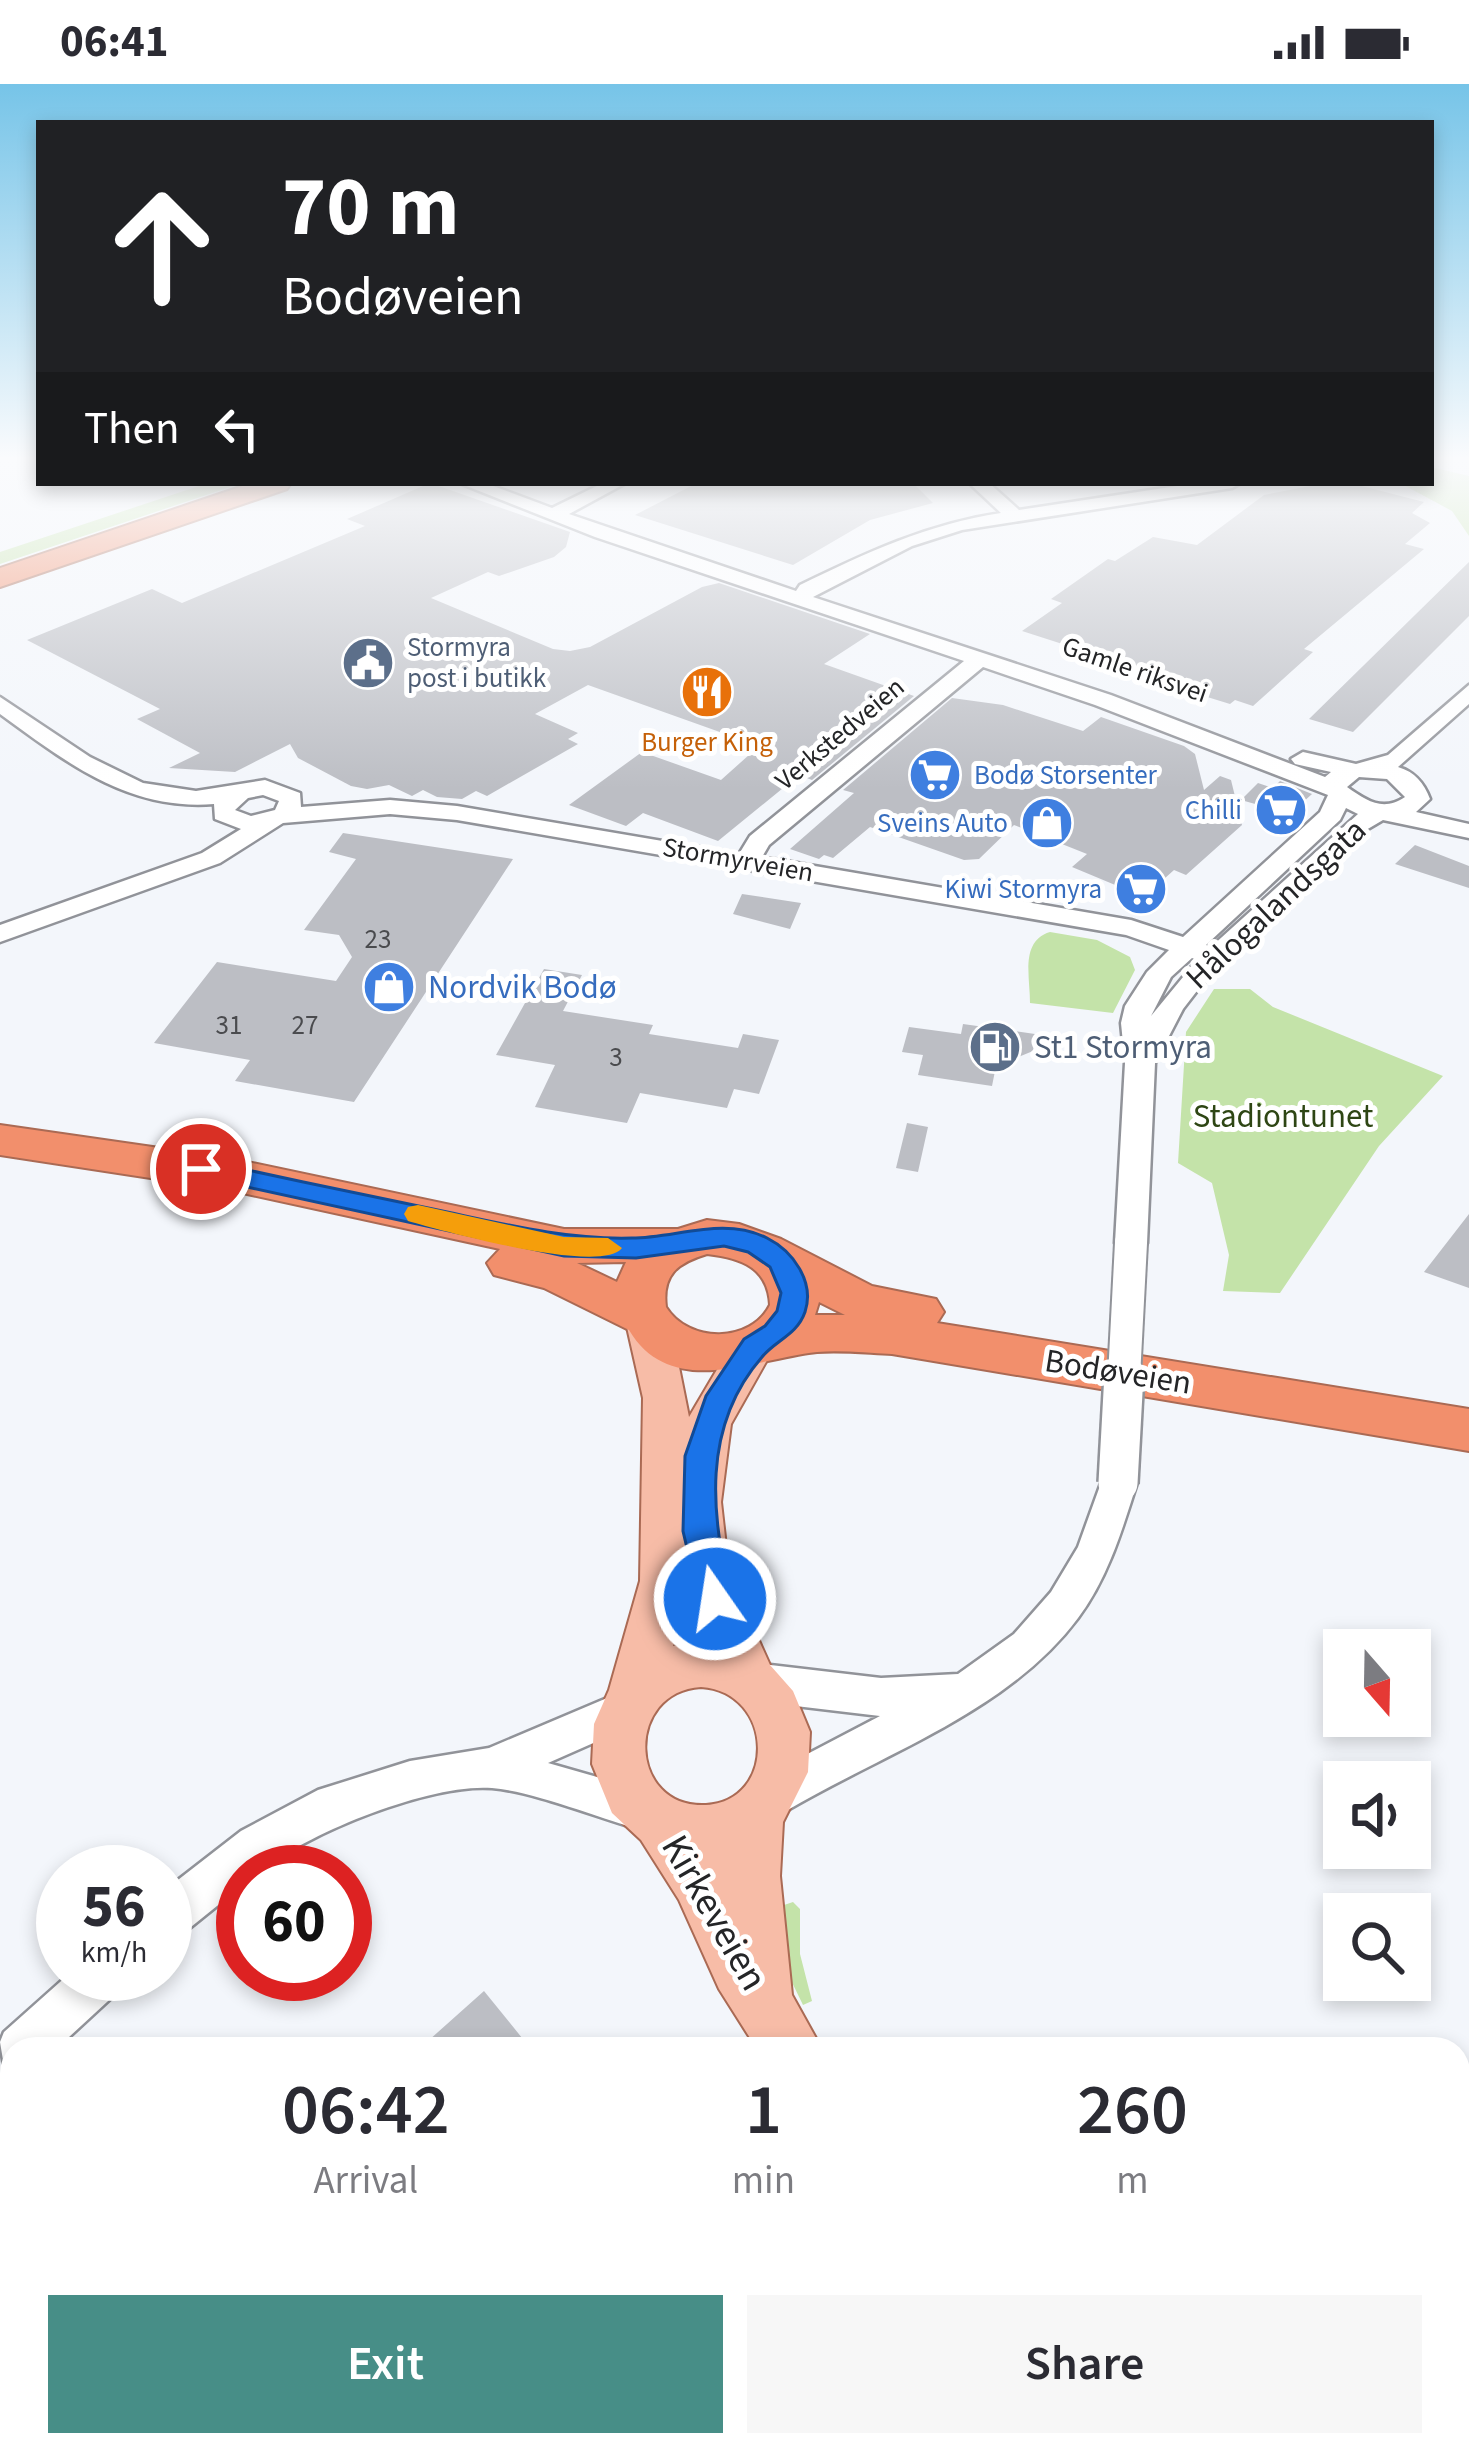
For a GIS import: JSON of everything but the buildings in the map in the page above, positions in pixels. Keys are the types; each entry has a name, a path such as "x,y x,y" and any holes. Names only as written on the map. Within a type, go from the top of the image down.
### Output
{"highway":[{"path":"0,578 30,568"},
{"name":"Bodøveien","path":"0,1140 229,1174 564,1246 741,1239 880,1306 1469,1401"},
{"name":"Bodøveien","path":"0,1164 227,1200 535,1268 557,1274 646,1321 668,1342 691,1350 716,1354 822,1333 892,1334 1469,1430"},
{"path":"646,1321 637,1293 644,1271 675,1245"},
{"path":"759,1343 784,1324 794,1304 793,1282 781,1261"}],"main road":[{"name":"Kirkeveien","path":"646,1321 666,1398 665,1582 615,1741 616,1766 630,1798 652,1815 699,1880 740,1968 780,2028"},
{"name":"Kirkeveien","path":"759,1343 716,1404 700,1456 699,1531 715,1599 752,1681 772,1700 788,1736 786,1764 764,1802 749,1848 751,1901 780,2028"},
{"path":"629,1704 653,1681 678,1670 716,1668 752,1681"},
{"name":"Kirkeveien","path":"652,1815 711,1828 764,1802"}],"street":[{"name":"Gamle riksvei","path":"734,568 1315,763 1361,769"},
{"path":"812,594 860,568"},
{"name":"Gamle riksvei","path":"812,594 979,659 1222,743 1337,792"},
{"name":"Verkstedveien","path":"747,861 760,841 979,659"},
{"name":"Hålogalandsgata","path":"764,1802 822,1764 966,1689 1028,1649 1069,1604 1095,1561 1118,1483 1139,1006 1331,815 1336,779 1396,760 1469,692"},
{"path":"0,704 114,784 229,810 249,824 283,811 265,788 229,810 103,793 65,776 0,725"},
{"name":"Hålogalandsgata","path":"1140,1063 1191,954 1357,825 1414,804 1420,766 1469,718"},
{"name":"Hålogalandsgata","path":"1361,769 1398,776 1415,790"},
{"path":"1415,790 1469,829"},
{"name":"Hålogalandsgata","path":"1337,792 1386,812"},
{"name":"Stormyrveien","path":"0,934 227,851 283,811 375,807 457,813 747,861 1100,925 1191,954"},
{"name":"Stormyrveien","path":"190,864 223,832 229,810"},
{"path":"1386,812 1469,829"},
{"name":"Hålogalandsgata","path":"752,1681 881,1697 966,1689"},
{"path":"192,1897 257,1846 333,1805 410,1780 491,1768 629,1704"},
{"path":"491,1768 652,1815"},
{"path":"34,2037 74,2001"}],"green space":[{"path":"1050,932 1097,940 1130,957 1135,970 1113,1013 1030,1003 1030,952"},
{"name":"Stadiontunet","path":"1214,989 1250,989 1273,1007 1443,1076 1379,1146 1280,1293 1223,1291 1229,1255 1212,1183 1178,1163 1186,1032"},
{"path":"793,1902 800,1909 800,1954 812,2001 803,2005 785,1968 784,1905"}],"slow traffic":[{"path":"418,1214 564,1246 608,1248"}],"place":[{"name":"Stormyra post i butikk","path":"368,663"},
{"name":"Burger King","path":"707,692"},
{"name":"Bodø Storsenter","path":"935,775"},
{"name":"Chilli","path":"1281,810"},
{"name":"Sveins Auto","path":"1047,823"},
{"name":"Kiwi Stormyra","path":"1141,889"},
{"name":"Nordvik Bodø","path":"389,987"},
{"name":"St1 Stormyra","path":"995,1047"}],"route":[{"path":"201,1169 564,1246 636,1248 724,1237 770,1251 789,1272 794,1304 784,1324 754,1346 716,1404 700,1456 699,1531 715,1599"}]}
